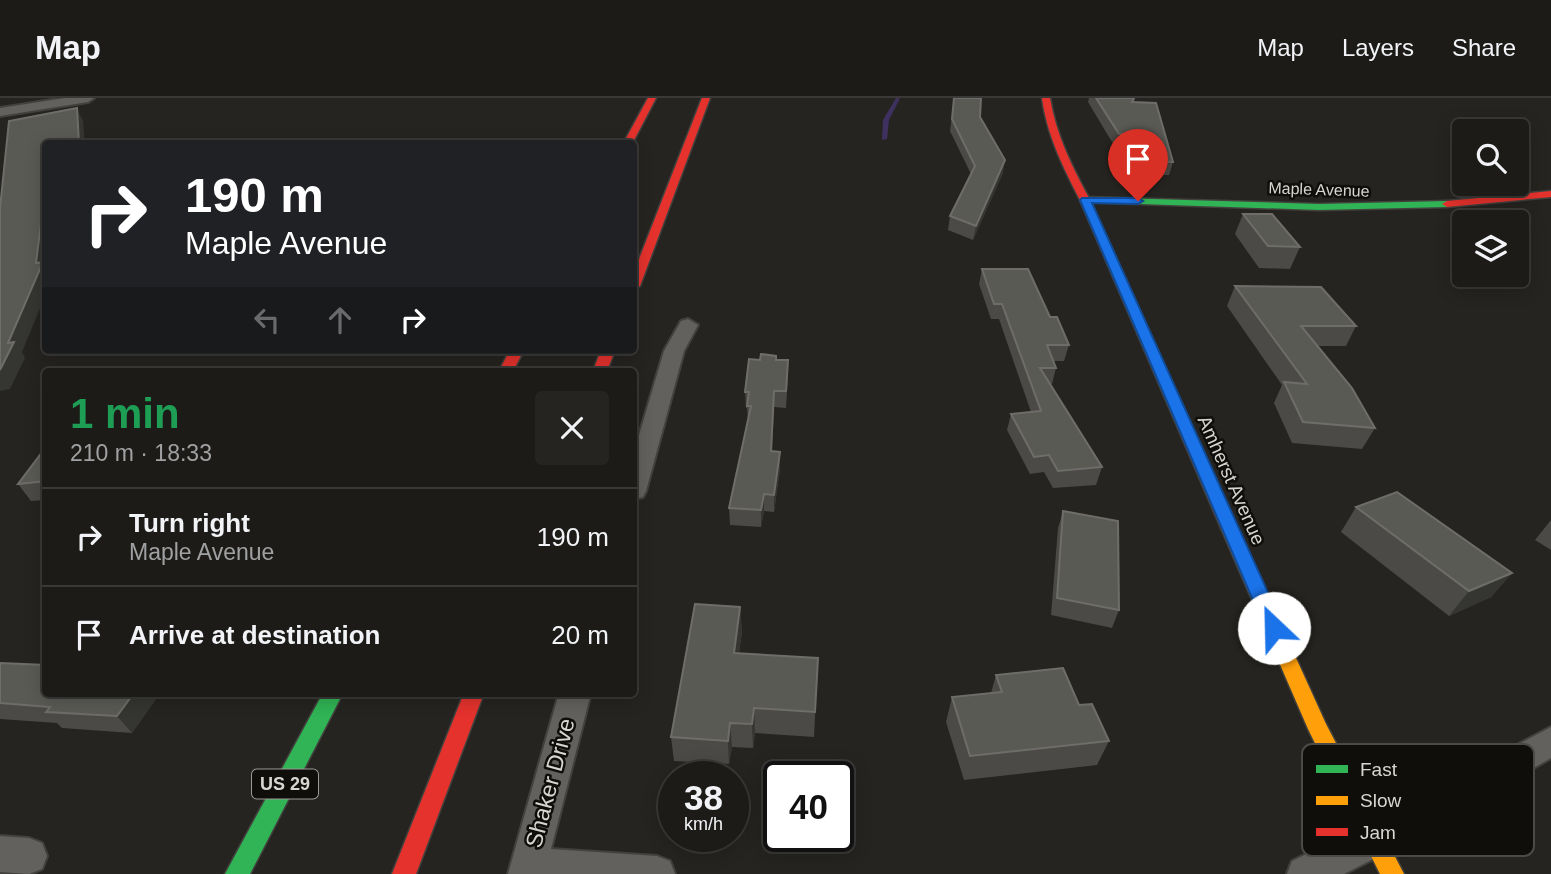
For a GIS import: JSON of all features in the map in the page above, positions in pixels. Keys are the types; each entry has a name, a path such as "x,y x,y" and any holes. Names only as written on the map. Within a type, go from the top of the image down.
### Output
{"main road":[{"path":"629,140 652,98"},
{"path":"637,278 706,98"},
{"path":"685,154 714,98"},
{"name":"Amherst Avenue","path":"1046,98 1048,118 1055,141 1085,200 1326,744"},
{"name":"Maple Avenue","path":"1085,200 1419,208 1499,202 1551,194"},
{"name":"US 29","path":"237,874 331,697"},
{"path":"404,874 472,697"},
{"name":"Amherst Avenue","path":"1384,856 1392,874"}],"street":[{"path":"0,113 88,98"},
{"path":"637,480 674,351 688,326"},
{"name":"Shaker Drive","path":"527,870 574,697"},
{"path":"1534,751 1551,741"},
{"path":"1305,874 1342,856"},
{"path":"527,870 657,874"}],"building":[{"path":"954,98 981,98 980,117 1005,160 976,226 950,216 975,166 952,119"},
{"path":"1096,98 1134,98 1132,102 1156,103 1173,162 1144,161 1123,134 1119,134"},
{"path":"77,108 79,140 42,140 42,216 36,263 42,262 42,264 8,343 14,342 0,370 0,208 9,121"},
{"path":"1243,214 1272,214 1300,247 1268,246"},
{"path":"982,269 1028,269 1050,317 1057,317 1069,345 1047,345 1056,368 1040,368 1102,467 1058,471 1049,455 1034,457 1011,414 1041,411 1002,304 994,304"},
{"path":"1235,286 1321,287 1356,326 1301,326 1352,388 1375,428 1303,422 1284,382 1307,384"},
{"path":"761,354 776,356 776,360 788,360 786,391 774,391 771,451 780,452 774,495 764,494 761,510 729,508 751,406 747,406 749,392 745,392 749,359 760,360"},
{"path":"42,452 42,481 18,484"},
{"path":"1397,492 1512,573 1469,591 1356,507"},
{"path":"1063,511 1118,521 1119,610 1057,598"},
{"path":"695,604 740,607 734,653 818,658 815,712 754,708 752,724 730,723 728,741 671,737"},
{"path":"0,663 42,665 42,697 131,697 117,716 46,712 50,707 0,703"},
{"path":"1063,668 1079,705 1092,704 1109,741 970,756 952,697 1002,692 996,675"}],"waterway":[{"path":"884,139 886,120 898,98"}],"traffic: fast":[{"path":"1085,200 1319,207 1447,204"},
{"path":"237,874 331,697"}],"traffic: slow":[{"path":"1229,528 1326,744"},
{"path":"1383,856 1392,874"}],"traffic: jam":[{"path":"629,140 652,98"},
{"path":"637,278 706,98"},
{"path":"1046,98 1051,125 1061,151 1229,528"},
{"path":"1447,204 1551,194"},
{"path":"508,368 515,354"},
{"path":"601,368 606,354"},
{"path":"404,874 472,697"}],"route":[{"path":"1138,201 1085,200 1274,628"}]}
